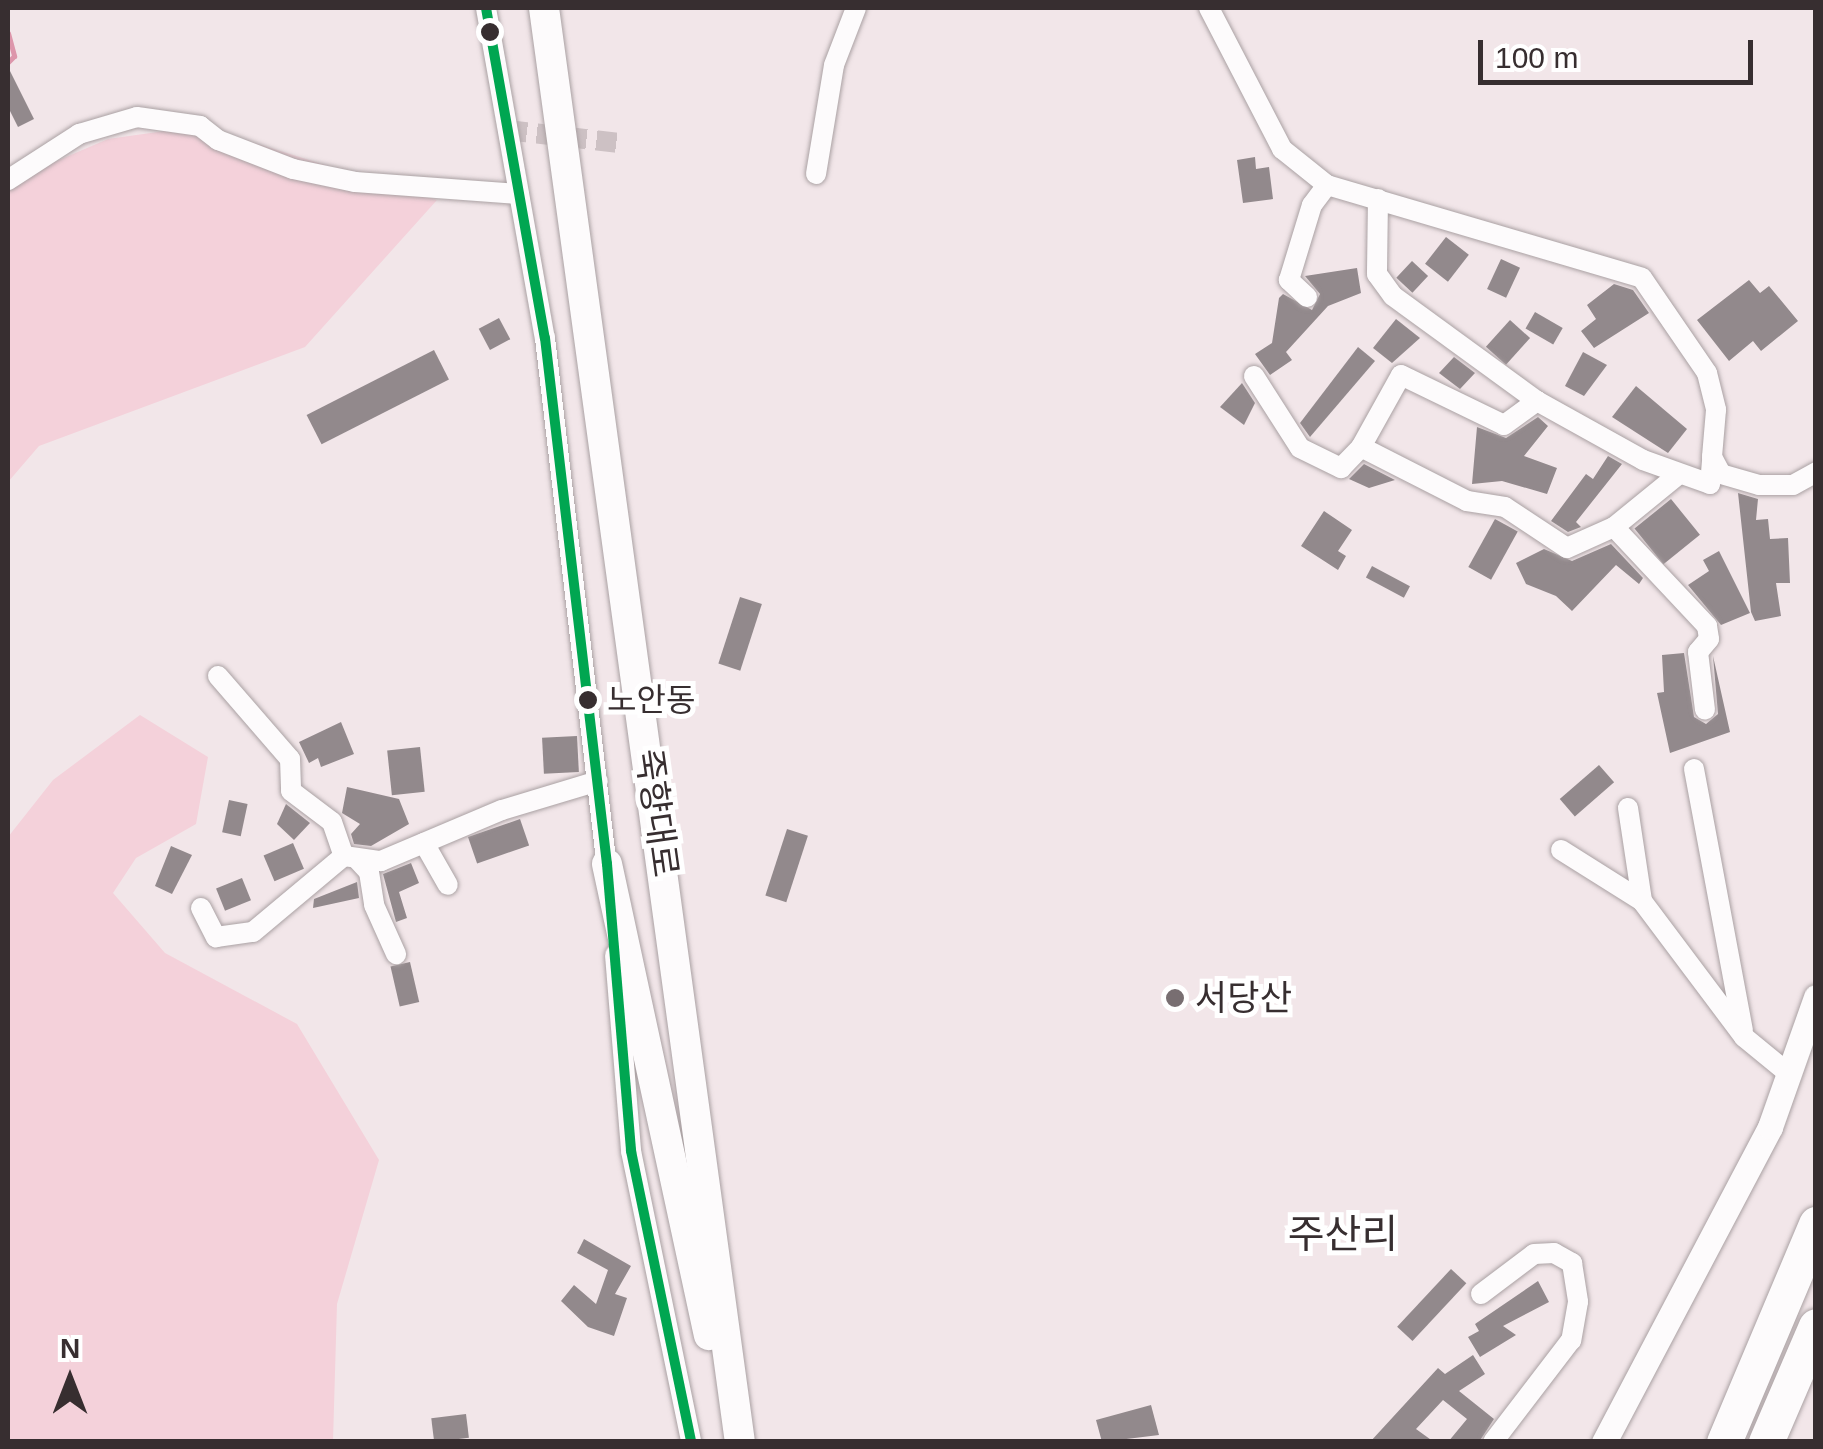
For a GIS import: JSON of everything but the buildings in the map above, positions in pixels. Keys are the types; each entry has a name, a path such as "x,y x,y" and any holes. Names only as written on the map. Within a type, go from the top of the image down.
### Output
{"highway":[{"path":"1724,1442 1816,1224"},
{"path":"1766,1442 1816,1326"}],"main road":[{"name":"죽향대로","path":"544,8 737,1442"},
{"path":"607,864 737,1442"}],"street":[{"path":"486,8 545,338 572,604 607,864 630,1150 691,1442"},
{"path":"816,174 834,65 856,8"},
{"path":"1209,8 1282,149 1327,186 1378,199 1417,216 1642,278 1707,373 1716,410 1710,484 1679,474 1537,400 1393,296 1377,274 1378,199"},
{"path":"8,180 79,134 137,117 200,126 218,140 293,169 355,182 519,194"},
{"path":"1307,297 1289,280 1312,205 1327,186"},
{"path":"1254,376 1300,448 1341,468 1361,447 1402,375 1504,424 1537,400"},
{"path":"1361,447 1466,501 1505,507 1567,548 1614,527 1679,474"},
{"path":"1712,456 1721,474 1760,485 1793,485 1816,472"},
{"path":"1614,527 1707,626 1709,639 1698,652 1704,710"},
{"path":"218,676 290,759 290,791 332,822 350,857 370,872 374,905 396,954"},
{"path":"1694,769 1744,1037"},
{"path":"202,908 216,937 253,932 350,857 381,861 598,781"},
{"path":"1628,808 1642,902"},
{"path":"424,843 448,885"},
{"path":"1561,850 1642,902 1744,1037 1789,1074"},
{"path":"1604,1442 1770,1127 1816,997"},
{"path":"1481,1294 1534,1254 1554,1253 1572,1263 1578,1302 1571,1340 1493,1442"}],"shaded area":[{"path":"200,126 437,200 305,347 39,446 8,482 8,182 108,139"},
{"path":"140,715 208,757 196,824 136,858 113,893 165,953 297,1024 379,1160 337,1304 333,1441 8,1441 8,837 53,780"}],"waterway":[{"path":"8,33 14,56 8,62"}],"tunnel":[{"path":"507,130 619,143"}],"transit line":[{"path":"486,8 545,338 607,864 631,1151 691,1442"}],"place":[{"name":"노안동","path":"588,700"},
{"name":"서당산","path":"1175,998"}],"district":[{"name":"주산리","path":"1343,1234"}]}
